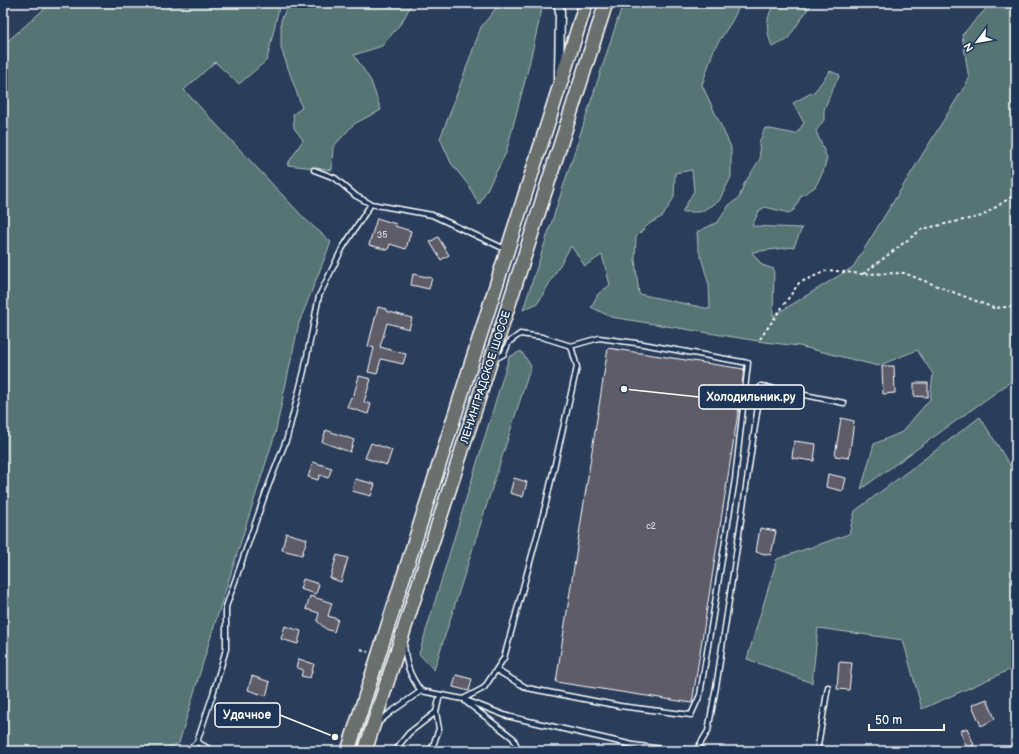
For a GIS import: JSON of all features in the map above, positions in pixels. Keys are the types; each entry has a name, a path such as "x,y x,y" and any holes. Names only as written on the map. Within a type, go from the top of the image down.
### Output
{"highway":[{"name":"ЛЕНИНГРАДСКОЕ ШОССЕ","path":"348,751 586,3"},
{"name":"ЛЕНИНГРАДСКОЕ ШОССЕ","path":"365,751 606,3"}],"street":[{"path":"558,3 560,11 559,88"}],"lane":[{"path":"314,170 334,178 356,196 372,204 432,215 508,250"},
{"path":"188,751 196,742 213,694 226,649 226,607 266,492 287,438 304,372 319,296 342,249 372,204"},
{"path":"490,362 504,354 509,342 520,334 571,346 599,338 643,344 748,363 734,479 700,695 691,715 628,707 527,688 496,670"},
{"path":"463,699 484,688 504,658 546,503 578,367 571,346"},
{"path":"696,751 708,731 716,688 761,386 844,403"},
{"path":"403,631 406,664 413,681 421,691 463,699 507,716 633,744 676,751"},
{"path":"817,751 828,687"},
{"path":"371,730 390,712 421,691"},
{"path":"431,751 439,729 436,712 440,695"},
{"path":"463,699 513,738 520,751"},
{"path":"396,751 409,733 436,712"},
{"path":"196,742 214,751"}],"path":[{"path":"862,274 922,229 982,216 1016,194"},
{"path":"760,339 799,283 828,270 862,274 904,273 994,308 1016,306"},
{"path":"361,649 370,652"}],"green space":[{"path":"51,3 280,3 267,60 239,84 215,62 184,90 305,219 331,242 299,323 275,434 179,743 162,751 3,751 3,45"},
{"path":"289,3 412,3 402,22 382,46 354,55 371,81 381,110 354,124 333,147 332,170 287,165 303,140 294,128 293,114 302,108 281,48 281,20"},
{"path":"500,3 532,3 542,9 506,153 479,205 469,186 451,163 440,138 481,27"},
{"path":"623,3 741,3 732,21 714,49 702,85 731,147 731,177 719,201 700,212 682,212 694,191 692,170 675,173 674,197 663,216 649,224 636,237 635,260 639,294 710,309 709,285 698,247 697,232 718,222 729,205 739,198 744,184 760,159 759,143 765,128 796,134 804,123 793,103 815,91 830,71 840,75 824,110 824,120 816,131 827,158 823,172 815,187 801,196 794,210 789,213 765,207 759,211 752,226 802,228 794,247 752,252 762,265 774,269 773,316 853,267 969,79 962,35 991,3 1016,3 1016,378 861,489 874,444 902,432 930,399 933,374 917,350 878,366 799,346 764,342 611,317 591,307 598,294 610,285 602,255 585,266 571,246 538,303 523,310"},
{"path":"774,3 812,3 787,40 772,47 767,25"},
{"path":"521,351 531,366 434,670 419,654 509,357"},
{"path":"980,417 1016,475 1016,667 922,709 903,640 818,628 812,683 747,659 777,559 849,534 855,511"}],"building":[{"path":"377,218 411,231 406,249 390,244 388,250 369,245"},
{"path":"438,237 449,255 441,260 430,242"},
{"path":"413,274 432,278 429,289 411,285"},
{"path":"378,307 386,309 386,311 412,318 409,329 387,323 380,347 406,354 403,364 381,359 377,374 368,372 374,348 368,346"},
{"path":"608,348 744,369 692,703 556,682"},
{"path":"882,366 894,366 895,393 883,394"},
{"path":"359,376 371,379 364,402 371,404 368,414 347,407 351,397 353,398"},
{"path":"914,383 928,383 928,397 914,396"},
{"path":"841,418 854,421 849,458 835,456"},
{"path":"326,430 354,440 350,452 322,442"},
{"path":"794,441 816,444 814,461 792,458"},
{"path":"371,443 392,450 387,465 365,458"},
{"path":"313,462 332,468 328,478 320,475 318,480 308,477"},
{"path":"828,474 846,478 843,491 826,487"},
{"path":"514,478 527,482 523,497 510,493"},
{"path":"355,479 375,484 371,496 352,491"},
{"path":"760,528 776,531 771,555 756,552"},
{"path":"286,533 307,539 302,555 282,550"},
{"path":"337,555 348,558 341,582 330,578"},
{"path":"303,579 319,584 316,594 300,589"},
{"path":"310,596 332,603 328,616 338,619 334,632 326,629 317,621 319,613 306,609"},
{"path":"285,626 301,631 298,644 281,639"},
{"path":"299,659 314,664 310,678 301,676 303,670 296,667"},
{"path":"839,662 852,663 849,690 837,689"},
{"path":"456,675 472,679 469,691 453,687"},
{"path":"252,676 270,682 266,696 248,690"},
{"path":"987,699 995,719 981,726 972,705"},
{"path":"967,728 974,745 967,748 960,731"}],"place":[{"name":"Холодильник.ру","path":"624,389"},
{"name":"Удачное","path":"335,737"}]}
